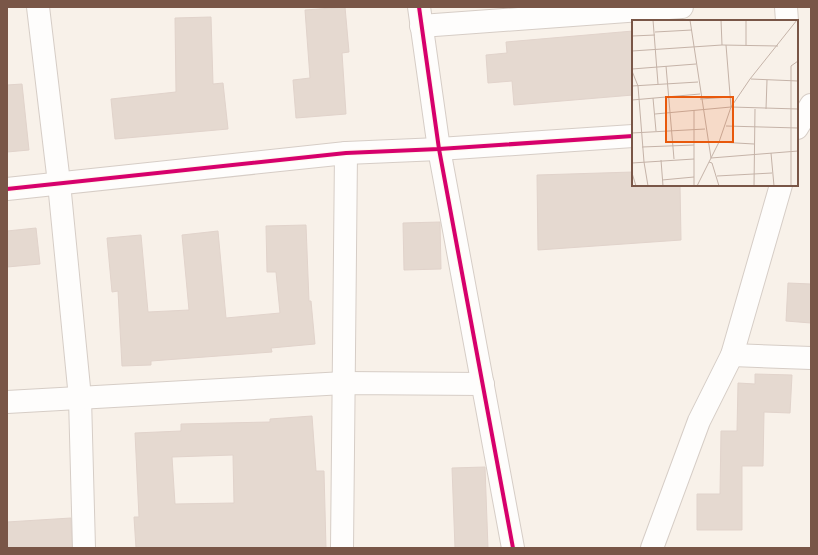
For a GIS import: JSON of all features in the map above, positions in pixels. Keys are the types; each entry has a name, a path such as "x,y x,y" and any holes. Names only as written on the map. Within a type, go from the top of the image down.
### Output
{"street":[{"path":"38,7 59,183 80,398 84,548"},
{"path":"513,548 439,149 420,17 682,7"},
{"path":"786,7 787,20"},
{"path":"800,123 811,105"},
{"path":"7,189 346,153 439,149 632,136"},
{"path":"342,548 346,153"},
{"path":"652,548 699,421 732,356 781,186"},
{"path":"732,356 811,358"},
{"path":"7,402 344,383 483,384"}],"building":[{"path":"345,7 349,52 342,53 346,114 296,118 293,80 310,78 305,10"},
{"path":"211,17 213,84 223,83 228,129 115,139 111,99 176,92 175,18"},
{"path":"632,31 632,95 514,105 512,81 488,83 486,55 507,53 506,42"},
{"path":"22,84 29,150 7,152 7,85"},
{"path":"632,172 632,186 680,186 681,240 538,250 537,175"},
{"path":"440,222 441,269 404,270 403,223"},
{"path":"306,225 309,301 311,301 315,344 271,348 272,352 151,361 151,365 122,366 118,291 112,292 107,238 141,235 148,312 189,310 182,235 218,231 226,318 280,313 276,272 267,272 266,226"},
{"path":"36,228 40,264 7,267 7,231"},
{"path":"788,283 811,284 811,323 786,321"},
{"path":"755,374 792,375 790,413 764,412 763,466 742,466 742,530 697,530 697,494 720,494 721,431 737,431 738,383 755,384"},
{"path":"312,416 316,471 324,471 326,548 136,548 134,517 139,517 135,433 181,431 181,424 270,422 270,419","holes":["233,455 234,503 175,504 172,457"]},
{"path":"485,467 488,548 455,548 452,468"},
{"path":"71,518 72,548 7,548 7,522"}],"cycle path":[{"path":"419,7 439,149 513,548"},
{"path":"7,189 346,153 439,149 632,136"}]}
